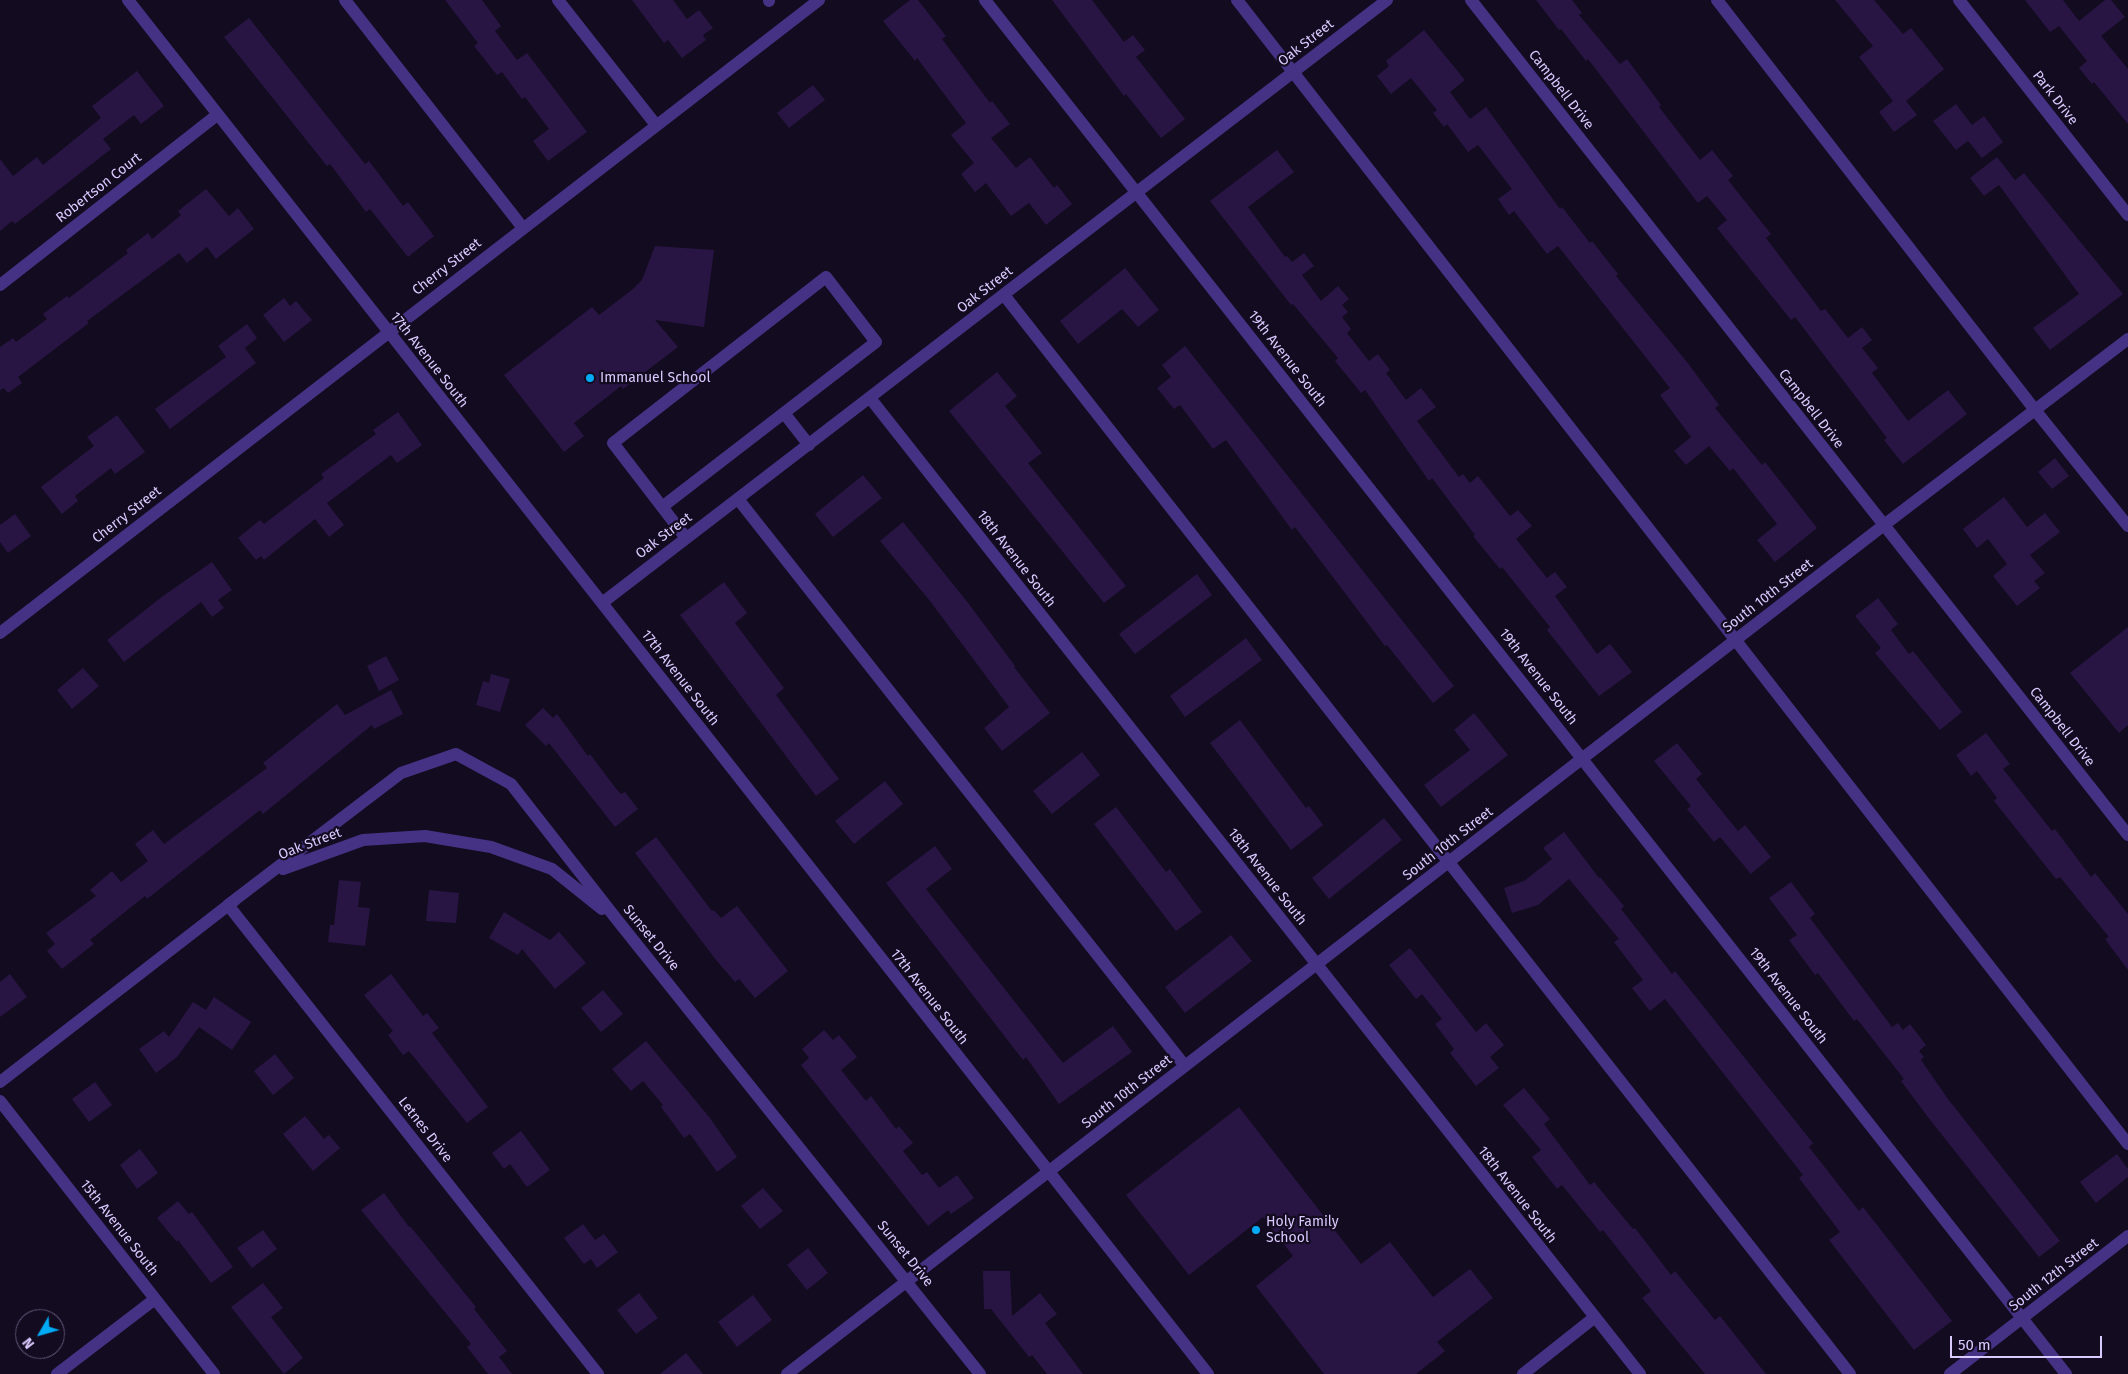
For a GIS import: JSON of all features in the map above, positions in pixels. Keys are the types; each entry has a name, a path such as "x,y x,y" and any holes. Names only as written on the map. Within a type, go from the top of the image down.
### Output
{"street":[{"name":"17th Avenue South","path":"128,0 1048,1173 1208,1374"},
{"path":"344,0 523,228"},
{"path":"558,0 656,125"},
{"name":"Cherry Street","path":"0,633 819,0"},
{"name":"19th Avenue South","path":"985,0 2066,1374"},
{"path":"1237,0 2128,1144"},
{"name":"Oak Street","path":"602,603 1387,0"},
{"name":"Campbell Drive","path":"1471,0 2128,835"},
{"path":"1717,0 2035,410 2128,526"},
{"name":"Park Drive","path":"1959,0 2128,215"},
{"name":"Robertson Court","path":"0,284 217,115"},
{"path":"662,507 876,342 826,278 612,443 686,538"},
{"path":"1004,295 1850,1374"},
{"name":"South 10th Street","path":"787,1374 1884,525 2128,339"},
{"name":"18th Avenue South","path":"870,398 1640,1374"},
{"path":"784,413 809,445"},
{"path":"738,499 1185,1066"},
{"name":"Sunset Drive","path":"228,905 401,773 456,754 511,784 618,921 908,1281 980,1374"},
{"name":"Oak Street","path":"0,1082 228,905 286,867 363,840 425,836 491,847 552,869 618,921"},
{"name":"Letnes Drive","path":"228,905 598,1374"},
{"name":"15th Avenue South","path":"0,1101 214,1374"},
{"name":"South 12th Street","path":"1950,1374 1965,1370 2022,1319 2128,1236"},
{"path":"57,1374 155,1299"},
{"path":"1523,1374 1595,1317"}],"building":[{"path":"445,0 482,0 501,26 495,31 517,60 527,53 587,132 548,161 533,141 549,129 525,97 522,99 502,72 497,75 474,46 478,43"},
{"path":"632,0 673,0 687,19 699,10 713,28 703,35 706,40 682,58 668,40 664,43"},
{"path":"910,0 918,0 946,36 942,39 990,103 992,101 1010,124 991,138 1016,168 1030,157 1054,188 1057,185 1072,204 1046,225 1029,203 1011,216 986,183 975,192 961,174 974,163 951,135 966,123 917,58 915,61 883,21"},
{"path":"1052,0 1092,0 1124,42 1133,35 1145,50 1136,57 1185,119 1161,138 1126,94 1124,96"},
{"path":"1536,0 1572,0 1582,13 1579,15 1620,64 1627,59 1661,105 1659,107 1700,160 1712,150 1733,176 1728,180 1771,234 1766,238 1821,311 1825,309 1848,338 1862,327 1872,340 1862,348 1878,368 1872,373 1908,421 1948,390 1967,414 1903,464 1884,440 1887,438 1795,317 1791,320 1717,228 1727,220 1707,196 1698,203 1588,59 1586,61"},
{"path":"1835,0 1874,0 1903,34 1911,28 1944,69 1906,101 1917,115 1894,132 1879,112 1893,101 1859,57 1873,46"},
{"path":"2025,0 2063,0 2079,21 2105,0 2111,0 2125,17 2101,36 2128,69 2128,124 2094,82 2092,84 2079,68 2087,61 2059,26 2050,32"},
{"path":"249,18 365,164 369,161 403,206 408,202 434,236 408,257 370,209 366,212 330,164 327,166 224,37"},
{"path":"1424,30 1465,80 1450,92 1470,119 1486,107 1560,209 1562,207 1590,243 1592,241 1618,274 1616,276 1687,362 1719,405 1715,408 1762,465 1765,462 1817,528 1775,562 1757,540 1777,524 1733,468 1730,471 1709,446 1686,465 1674,451 1691,437 1660,395 1670,388 1558,246 1547,254 1514,211 1509,215 1498,199 1512,189 1478,145 1468,152 1447,124 1444,127 1433,113 1437,110 1411,78 1391,94 1377,76 1389,66 1386,61"},
{"path":"137,71 164,106 141,124 134,115 103,139 111,149 15,224 12,221 0,231 0,159 13,176 37,157 43,165 101,118 92,106"},
{"path":"813,85 825,100 789,128 777,113"},
{"path":"1956,104 1972,125 1984,116 2003,142 1982,158 1968,141 1956,150 1933,121"},
{"path":"1277,150 1294,172 1248,207 1285,257 1287,256 1292,262 1304,253 1314,266 1302,275 1321,301 1338,286 1349,299 1342,305 1348,312 1342,317 1351,329 1347,333 1369,361 1378,354 1390,370 1386,373 1406,400 1421,388 1436,407 1417,421 1459,477 1463,474 1470,483 1478,476 1510,516 1518,510 1532,526 1516,539 1547,578 1555,572 1567,587 1555,596 1597,654 1610,644 1632,672 1599,696 1547,630 1550,627 1502,567 1500,569 1473,536 1475,535 1432,478 1429,481 1365,390 1361,393 1335,361 1338,358 1293,304 1291,305 1210,201"},
{"path":"1997,157 2015,180 2024,173 2123,294 2050,350 2033,328 2079,294 1999,185 1984,196 1970,178"},
{"path":"206,189 229,216 238,208 254,229 216,259 207,247 187,263 179,253 87,321 89,323 18,377 22,383 8,393 4,388 0,390 0,347 13,338 16,342 47,319 43,314 67,296 69,298 128,253 126,250 148,233 152,239 181,215 178,211"},
{"path":"655,246 714,250 704,327 655,320 678,347 623,389 621,386 574,423 584,436 564,452 504,375 592,307 599,315 633,289 642,280"},
{"path":"1125,268 1159,310 1138,327 1122,309 1078,344 1060,321"},
{"path":"284,298 290,306 296,301 312,320 284,342 263,315"},
{"path":"247,324 257,338 245,348 256,363 170,429 155,409 226,357 218,346"},
{"path":"1185,346 1454,686 1433,703 1387,645 1385,646 1295,527 1292,530 1226,440 1213,449 1180,405 1174,409 1157,388 1171,377 1162,365"},
{"path":"997,372 1017,396 1005,406 1042,453 1028,463 1126,586 1104,603 949,411"},
{"path":"398,412 422,445 397,463 391,455 327,503 344,525 329,537 315,519 264,560 261,556 256,560 238,538 260,520 264,524 324,478 321,474 376,434 373,430"},
{"path":"117,415 145,452 115,474 111,468 75,496 78,501 62,514 41,487 94,446 87,437"},
{"path":"2055,458 2069,476 2052,489 2038,472"},
{"path":"863,475 882,498 833,537 815,514"},
{"path":"2004,497 2027,527 2045,513 2060,532 2030,555 2045,573 2034,581 2040,588 2017,606 1993,576 2007,564 1988,539 1977,548 1963,529"},
{"path":"15,514 31,536 8,553 0,542 0,525"},
{"path":"903,522 969,604 1050,713 1002,751 984,728 1009,707 930,601 880,541"},
{"path":"212,562 232,590 218,600 224,608 212,617 201,602 124,662 107,640 163,596"},
{"path":"1197,574 1212,595 1135,654 1119,634"},
{"path":"724,582 747,613 735,623 784,688 776,695 839,779 816,796 680,615"},
{"path":"1878,598 1898,624 1891,630 1909,654 1913,651 1962,712 1940,730 1875,653 1881,648 1855,616"},
{"path":"2128,627 2128,725 2119,733 2070,673"},
{"path":"1246,638 1262,660 1185,717 1170,696"},
{"path":"386,656 399,680 379,691 367,666"},
{"path":"83,668 99,686 72,709 57,690"},
{"path":"491,674 510,679 500,712 476,705 483,681 489,683"},
{"path":"391,690 403,714 374,729 372,725 263,814 260,810 147,899 145,896 90,940 94,944 62,969 47,951 55,944 46,933 96,896 90,890 112,871 121,882 148,861 135,844 153,830 164,844 267,768 263,763 337,704 345,715"},
{"path":"543,708 553,718 557,714 588,756 590,754 614,786 621,794 625,792 638,809 615,827 549,743 546,746 525,725"},
{"path":"1474,713 1508,755 1441,807 1424,785 1470,750 1454,730"},
{"path":"1240,720 1306,808 1309,806 1323,825 1291,850 1210,743"},
{"path":"1986,733 2010,764 2003,769 2052,831 2055,829 2091,877 2095,873 2128,914 2128,970 2105,939 2109,937 2060,877 2056,879 1994,801 1997,798 1977,771 1971,776 1956,755"},
{"path":"1677,743 1702,774 1696,779 1738,831 1745,825 1771,857 1751,874 1720,837 1714,842 1687,809 1691,806 1654,761"},
{"path":"1082,752 1100,775 1052,814 1033,791"},
{"path":"885,781 903,804 854,844 835,821"},
{"path":"1116,807 1166,872 1170,869 1202,912 1176,931 1094,824"},
{"path":"1384,818 1402,840 1329,899 1312,878"},
{"path":"1564,832 1599,878 1624,906 1621,909 1672,974 1675,971 1813,1143 1809,1147 1859,1211 1863,1207 1952,1321 1914,1350 1829,1240 1840,1232 1799,1178 1803,1175 1665,999 1650,1011 1632,988 1643,980 1614,942 1619,939 1569,879 1538,905 1512,913 1504,888 1524,881 1552,859 1543,848"},
{"path":"656,837 712,911 714,910 721,918 737,906 788,971 755,998 739,979 735,982 716,960 635,853"},
{"path":"935,846 952,869 926,889 1063,1063 1113,1026 1132,1052 1059,1104 1026,1057 1023,1060 886,883"},
{"path":"339,880 361,882 358,907 370,908 365,946 328,942 330,925 334,925"},
{"path":"1791,882 1815,914 1810,918 1892,1027 1898,1023 1903,1030 1910,1024 1926,1045 1919,1051 1924,1057 1921,1060 1948,1099 2060,1241 2039,1257 1927,1116 1901,1081 1904,1079 1857,1019 1854,1021 1818,973 1815,975 1789,940 1797,935 1769,898"},
{"path":"429,890 459,893 456,923 426,921"},
{"path":"504,912 550,940 559,932 586,963 555,989 522,949 518,955 489,938"},
{"path":"1231,935 1252,961 1185,1013 1165,987"},
{"path":"1410,948 1476,1032 1486,1023 1504,1045 1490,1057 1499,1068 1476,1086 1450,1053 1454,1049 1435,1024 1442,1019 1422,994 1416,999 1389,965"},
{"path":"10,974 27,997 0,1017 0,982"},
{"path":"391,974 423,1016 427,1013 439,1028 432,1033 488,1107 467,1123 409,1051 403,1055 388,1035 393,1031 364,995"},
{"path":"603,990 623,1014 601,1032 581,1008"},
{"path":"214,997 251,1022 232,1050 199,1027 177,1057 156,1073 139,1049 164,1031 169,1037 193,1002 206,1010"},
{"path":"824,1030 833,1040 839,1035 857,1057 841,1070 866,1101 871,1096 896,1129 899,1126 913,1143 903,1151 922,1175 927,1172 939,1188 957,1175 974,1198 951,1214 948,1210 928,1226 801,1065 809,1058 802,1049"},
{"path":"646,1041 710,1118 737,1157 717,1172 690,1134 684,1138 661,1107 663,1105 643,1081 631,1091 612,1069"},
{"path":"275,1054 294,1078 273,1095 254,1071"},
{"path":"95,1082 112,1105 89,1122 72,1099"},
{"path":"1524,1088 1550,1119 1544,1124 1590,1185 1594,1182 1633,1229 1635,1228 1671,1275 1675,1271 1715,1320 1720,1316 1766,1374 1705,1374 1642,1298 1651,1291 1603,1230 1600,1232 1562,1185 1557,1189 1532,1157 1541,1150 1503,1105"},
{"path":"1239,1107 1361,1264 1390,1242 1433,1297 1470,1269 1493,1298 1437,1342 1445,1351 1416,1374 1324,1374 1256,1286 1293,1256 1263,1217 1189,1275 1126,1195"},
{"path":"305,1116 324,1139 329,1135 340,1148 313,1171 283,1134"},
{"path":"521,1131 550,1170 527,1187 510,1164 504,1169 492,1153"},
{"path":"140,1149 158,1173 137,1189 120,1165"},
{"path":"2117,1154 2128,1169 2128,1177 2096,1203 2080,1182"},
{"path":"763,1188 783,1211 760,1229 741,1206"},
{"path":"384,1193 409,1227 476,1307 474,1309 507,1351 499,1357 512,1374 488,1374 467,1347 471,1344 361,1210"},
{"path":"178,1201 189,1214 192,1212 233,1267 211,1283 178,1240 177,1242 157,1218"},
{"path":"583,1224 595,1240 604,1234 618,1252 597,1268 591,1259 584,1264 564,1238"},
{"path":"263,1230 277,1249 252,1268 237,1248"},
{"path":"808,1248 828,1273 807,1290 787,1265"},
{"path":"983,1271 1010,1271 1012,1316 1040,1293 1057,1314 1045,1323 1083,1374 1047,1374 1032,1355 1029,1357 991,1309 984,1309"},
{"path":"263,1283 283,1308 271,1317 303,1358 284,1374 231,1307"},
{"path":"639,1293 658,1318 636,1334 617,1310"},
{"path":"753,1295 772,1320 737,1347 718,1322"},
{"path":"686,1353 703,1374 660,1374"}],"place":[{"name":"Immanuel School","path":"590,378"},
{"name":"Holy Family School","path":"1256,1230"}]}
